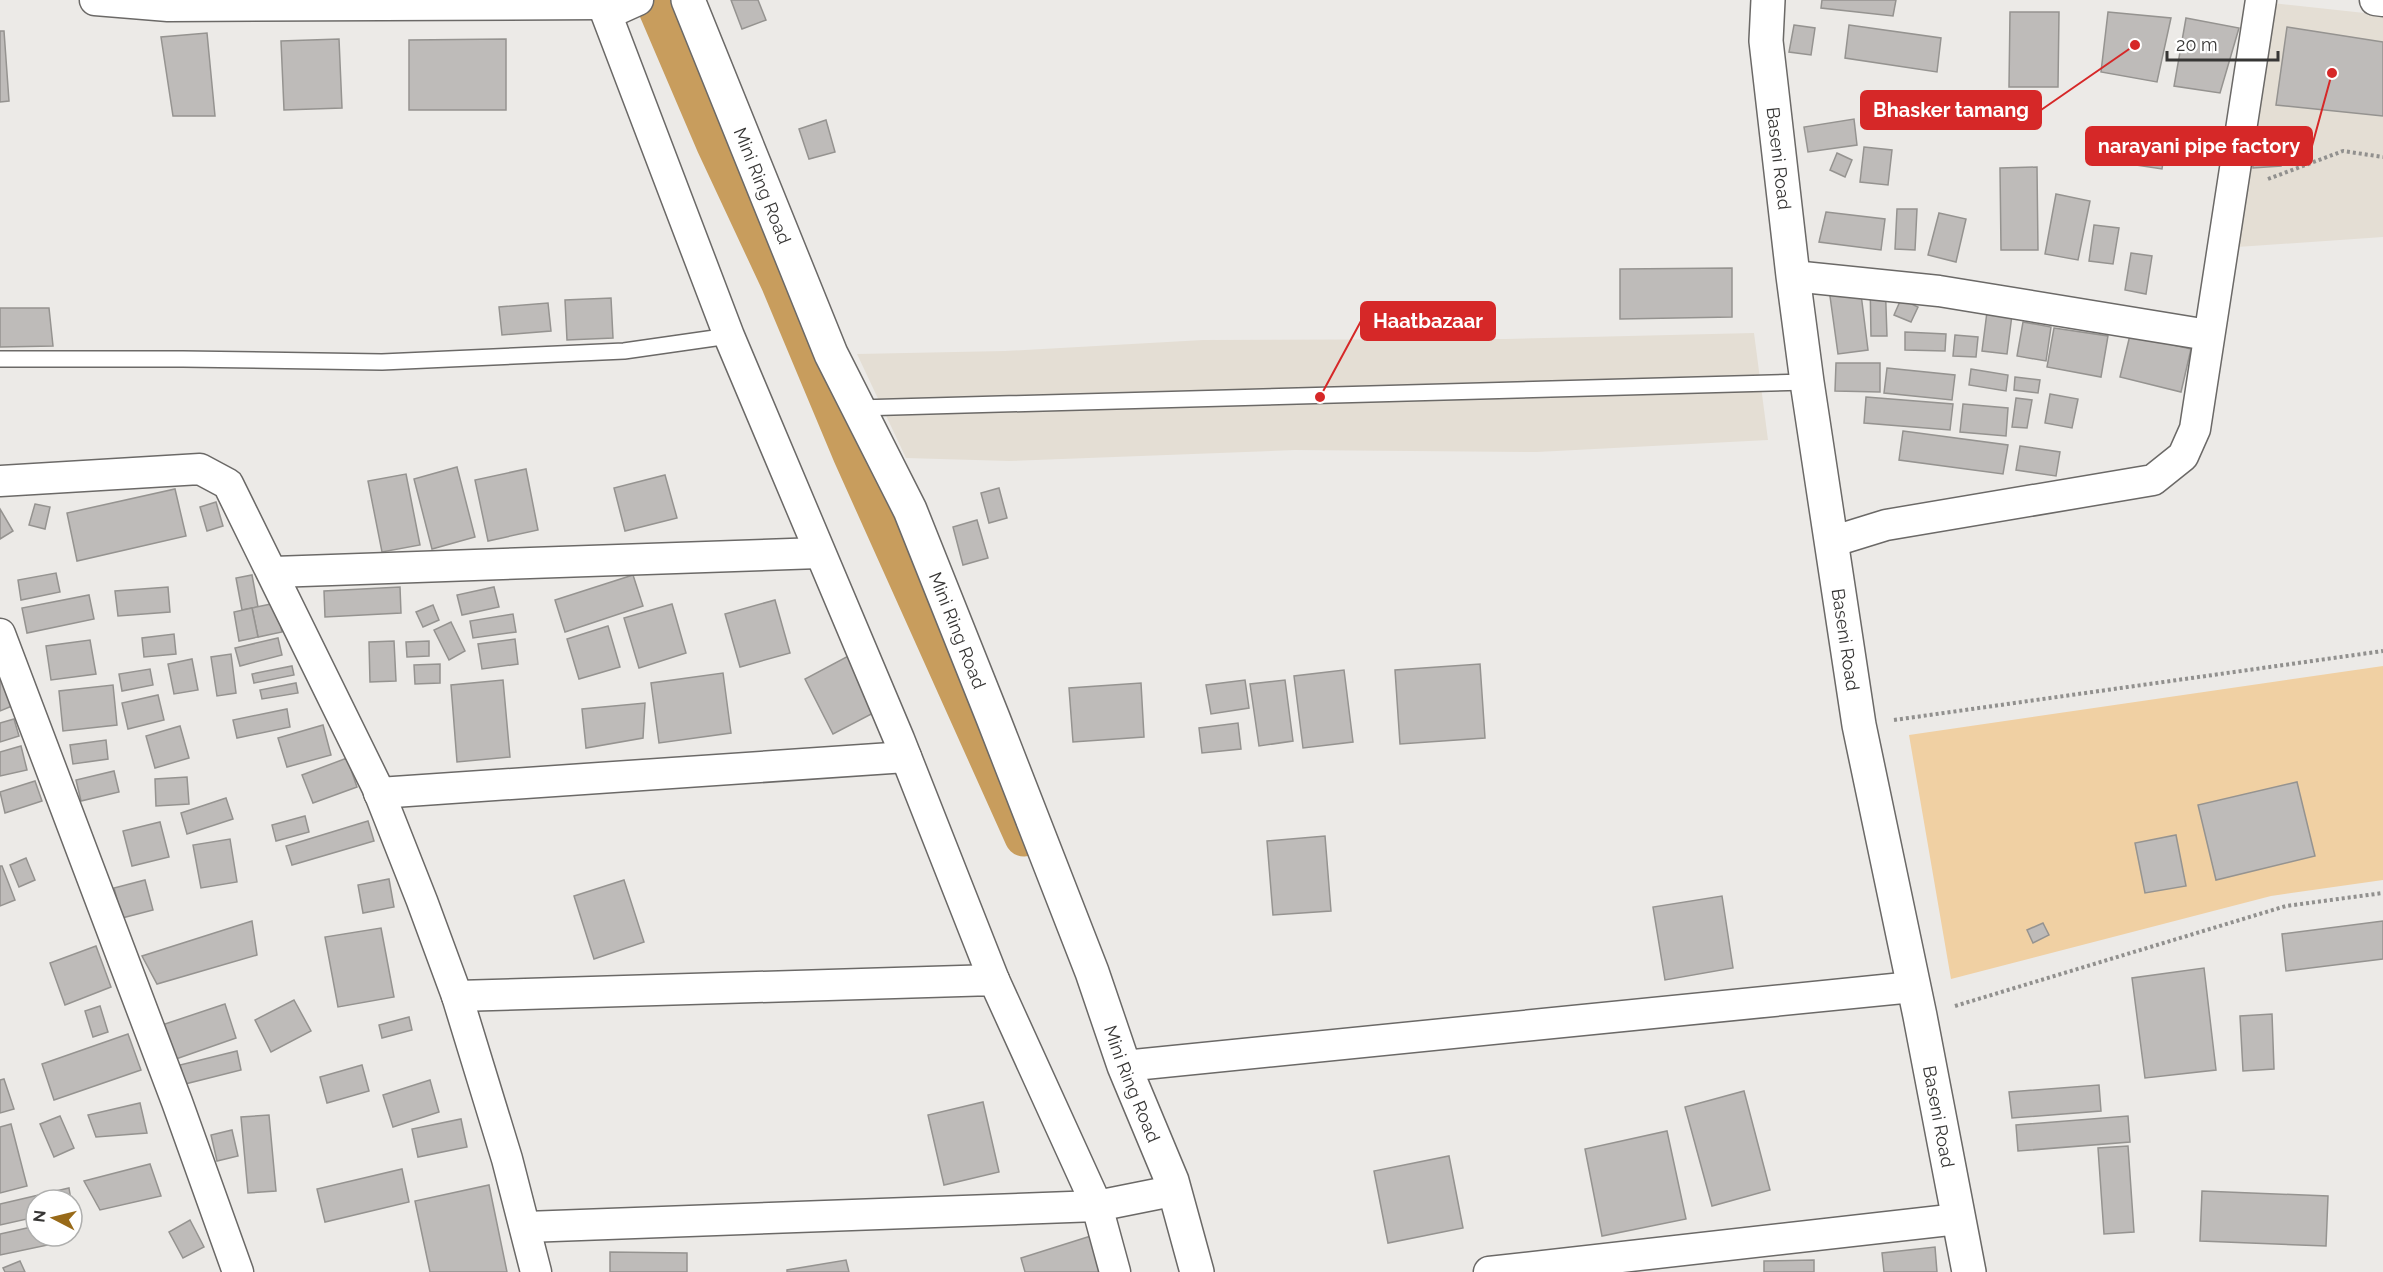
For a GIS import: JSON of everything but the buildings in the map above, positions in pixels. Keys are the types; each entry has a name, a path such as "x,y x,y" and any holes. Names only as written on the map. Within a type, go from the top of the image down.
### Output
{"main road":[{"name":"Mini Ring Road","path":"688,0 831,354 910,510 1092,972 1124,1066 1170,1187 1197,1272"},
{"name":"Baseni Road","path":"1768,0 1766,41 1793,276 1859,725 1969,1272"}],"street":[{"path":"95,0 168,6 613,5 729,336 906,757 994,980 1106,1204 1115,1272"},
{"path":"1831,542 1886,525 2153,480 2183,456 2195,429 2261,0"},
{"path":"2374,0 2383,1"},
{"path":"1793,276 1939,291 2208,334"},
{"path":"0,481 200,469 228,484 274,572 379,793 457,996 526,1227 536,1272"},
{"path":"274,572 819,553"},
{"path":"0,634 177,1102 238,1272"},
{"path":"379,793 906,757"},
{"path":"457,996 994,980"},
{"path":"1124,1066 1916,1002"},
{"path":"526,1227 1106,1204 1170,1187"},
{"path":"1489,1272 1958,1219"}],"lane":[{"path":"0,359 382,362 624,351 729,336"},
{"path":"858,408 1807,382"}],"path":[{"path":"2231,201 2259,183 2343,151 2383,157"},
{"path":"1859,725 2383,651"},
{"path":"1916,1002 2286,906 2383,893"}],"shaded area":[{"path":"2262,2 2383,15 2383,237 2237,247"},
{"path":"1754,333 1768,440 1537,452 1295,450 1009,461 906,458 857,354 1005,351 1203,340 1506,339"},
{"path":"2383,666 2383,880 2271,896 1951,979 1909,735"}],"waterway":[{"path":"654,0 716,145 780,282 852,454 1024,837"}],"place":[{"name":"Bhasker tamang","path":"2135,45"},
{"name":"narayani pipe factory","path":"2332,73"},
{"name":"Haatbazaar","path":"1320,397"}]}
